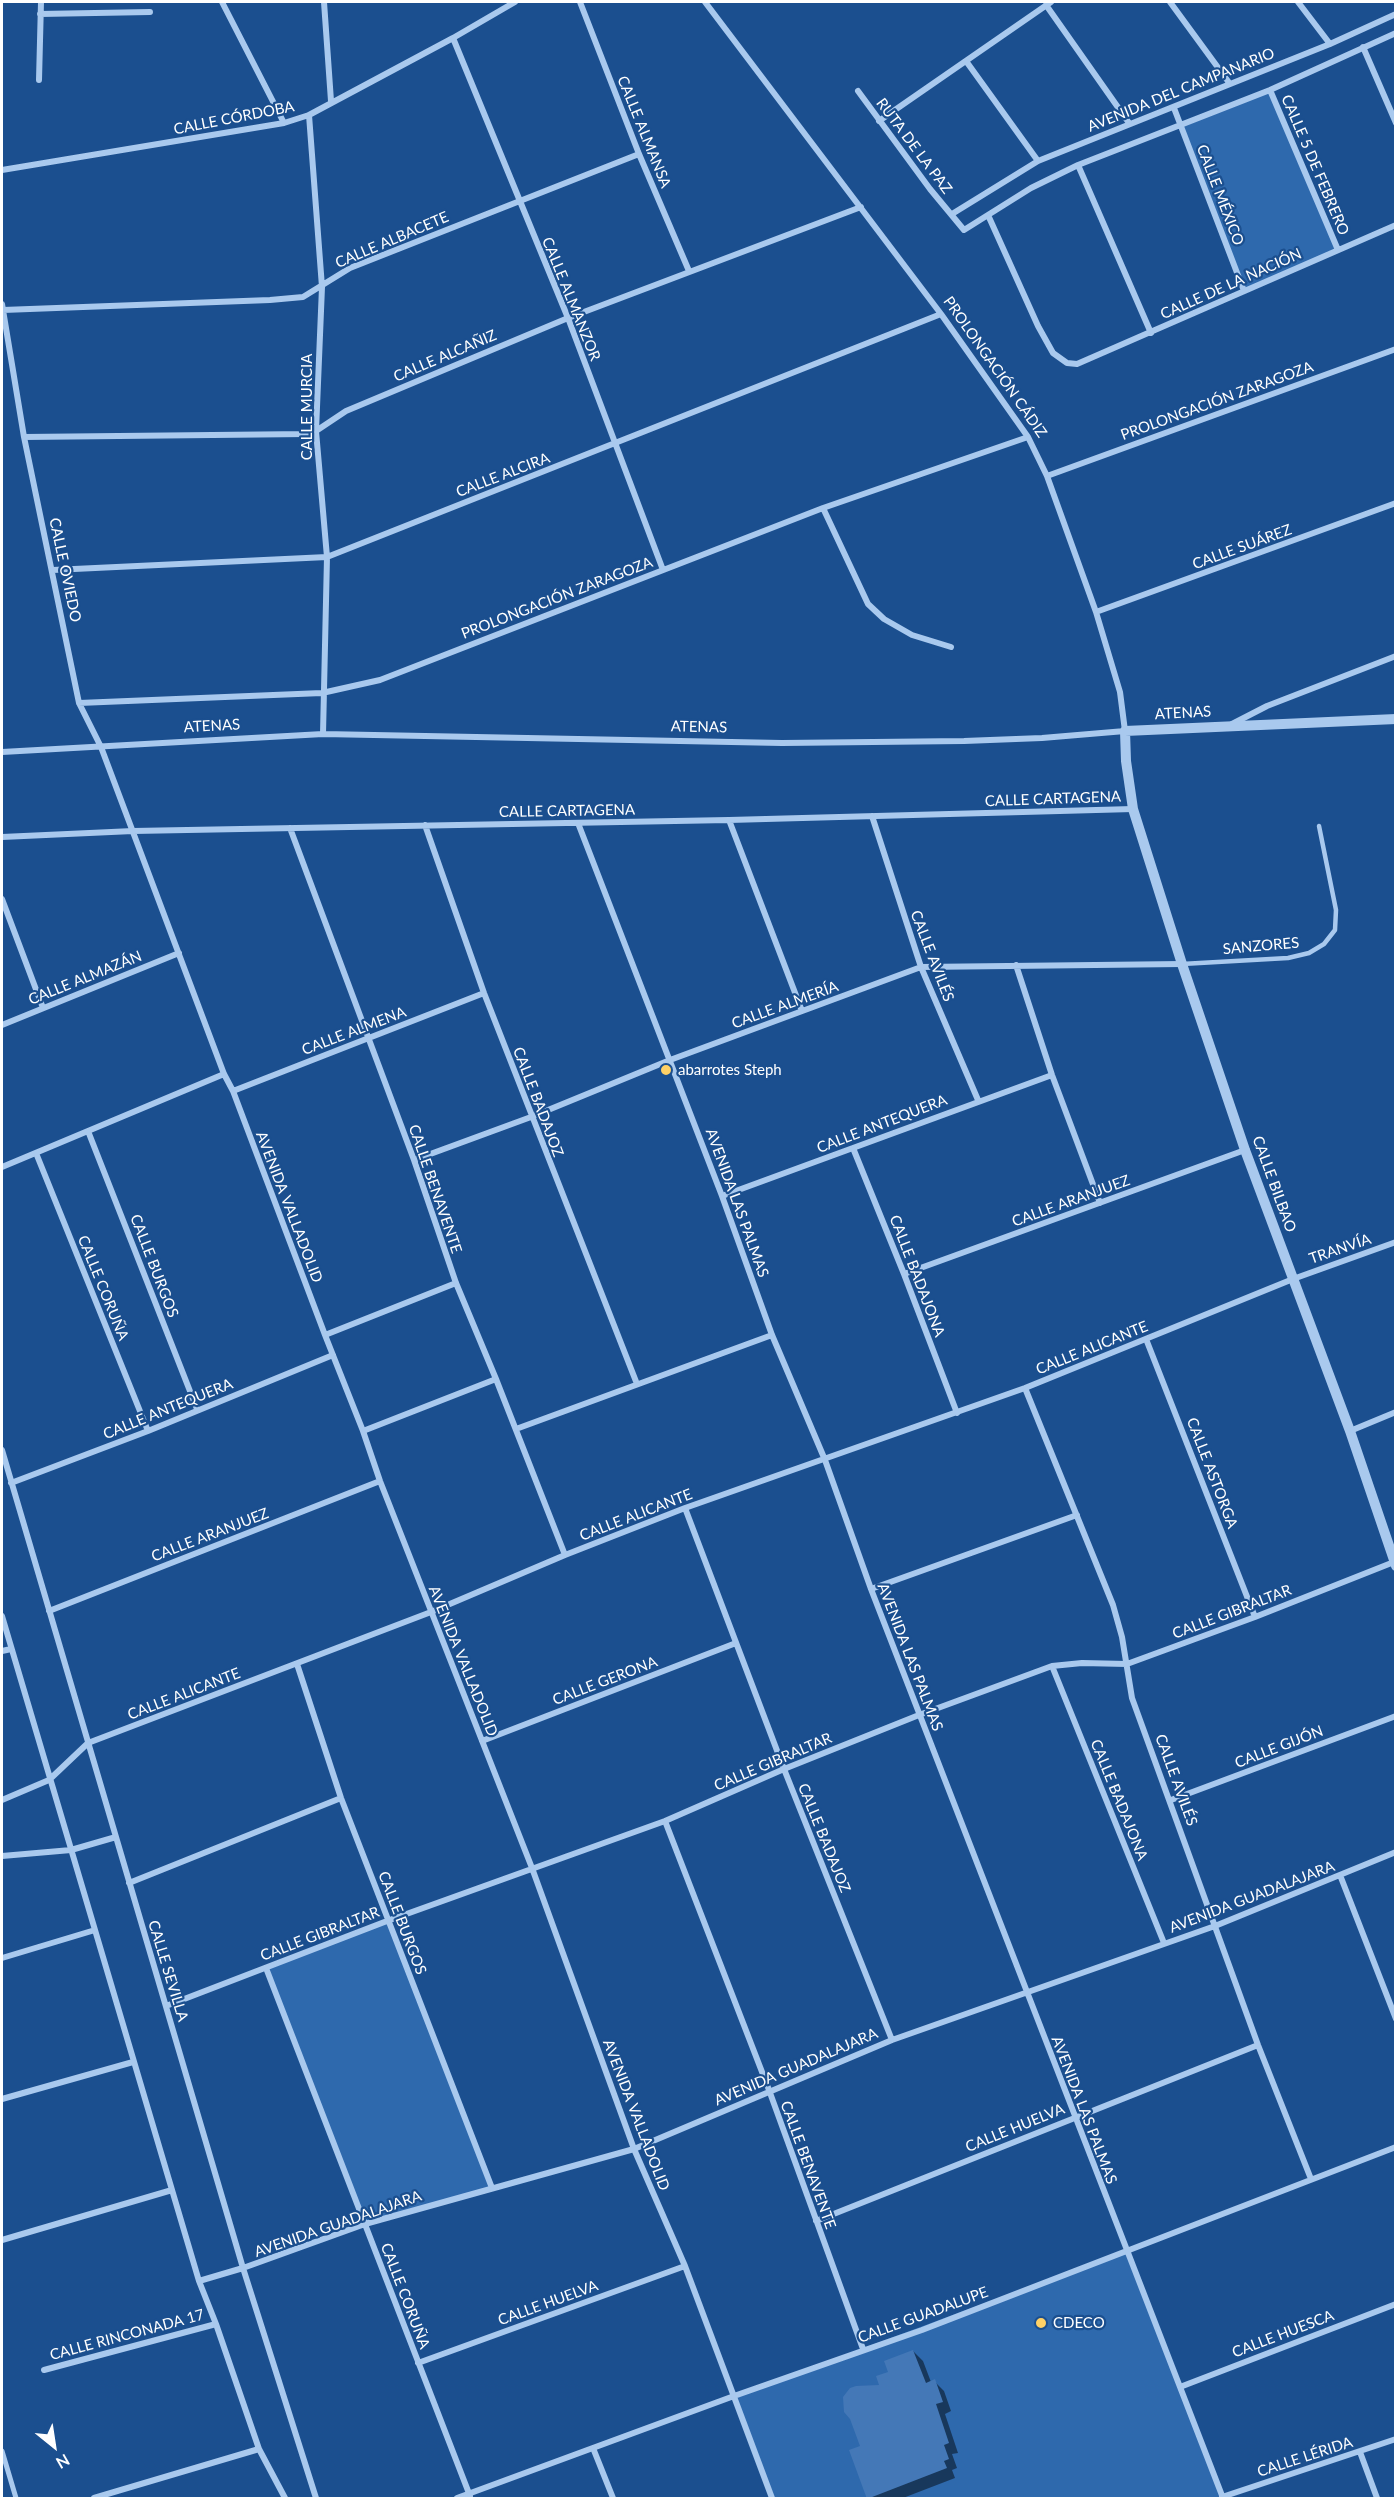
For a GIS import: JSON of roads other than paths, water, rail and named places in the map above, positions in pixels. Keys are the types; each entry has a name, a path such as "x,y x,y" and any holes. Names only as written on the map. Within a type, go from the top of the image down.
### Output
{"street":[{"path":"39,80 41,2"},
{"path":"222,2 284,123"},
{"path":"324,2 331,101"},
{"name":"CALLE CÓRDOBA","path":"2,170 284,123 309,115 515,2"},
{"name":"CALLE ALMANSA","path":"580,2 639,154 689,271"},
{"name":"PROLONGACIÓN CÁDIZ","path":"705,2 941,314 1028,437 1047,476 1096,612 1120,692 1133,809"},
{"path":"1170,2 1230,84"},
{"path":"1298,2 1330,44"},
{"path":"879,121 1048,3 1129,123"},
{"path":"40,14 150,12"},
{"name":"AVENIDA DEL CAMPANARIO","path":"980,198 1038,161 1330,44 1395,14"},
{"name":"AVENIDA DEL CAMPANARIO","path":"988,215 1031,188 1077,165 1269,90 1395,33"},
{"name":"CALLE ALMANZOR","path":"453,38 518,201 568,318 663,570"},
{"path":"1363,47 1395,123"},
{"path":"966,61 1038,161"},
{"name":"CALLE 5 DE FEBRERO","path":"1269,90 1338,250"},
{"name":"RUTA DE LA PAZ","path":"858,91 930,189 964,230 988,215"},
{"name":"CALLE MÉXICO","path":"1174,108 1244,291"},
{"name":"CALLE MURCIA","path":"309,115 322,287 316,431 327,557 322,693 323,734"},
{"name":"CALLE ALBACETE","path":"2,307 290,299 311,294 350,268 639,154"},
{"path":"1077,165 1151,333"},
{"name":"RUTA DE LA PAZ","path":"952,214 980,198"},
{"name":"CALLE ALCAÑIZ","path":"24,437 292,436 316,431 346,411 568,318 861,207"},
{"name":"CALLE DE LA NACIÓN","path":"988,215 1038,326 1053,352 1066,363 1077,364 1395,225"},
{"name":"CALLE OVIEDO","path":"2,307 24,437 79,703 101,747 133,831"},
{"name":"CALLE ALCIRA","path":"53,570 327,557 941,314"},
{"name":"PROLONGACIÓN ZARAGOZA","path":"1047,476 1395,349"},
{"name":"PROLONGACIÓN ZARAGOZA","path":"79,703 322,693 380,680 823,508 1028,437"},
{"name":"CALLE SUÁREZ","path":"1096,612 1395,504"},
{"path":"823,508 868,604 884,619 912,635 951,647"},
{"path":"1229,725 1267,706 1395,656"},
{"name":"ATENAS","path":"2,752 323,734 782,743 976,741 1229,725 1395,719"},
{"name":"CALLE CARTAGENA","path":"2,837 133,831 729,820 1133,809"},
{"name":"CALLE BILBAO","path":"1133,809 1182,964 1245,1149 1350,1431 1395,1564"},
{"name":"CALLE AVILÉS","path":"872,816 921,967 978,1100"},
{"path":"729,820 802,1011"},
{"name":"AVENIDA LAS PALMAS","path":"579,822 722,1196 772,1335 825,1460 919,1715 1222,2498"},
{"name":"CALLE BADAJOZ","path":"425,825 484,993 531,1117 637,1384"},
{"name":"CALLE BENAVENTE","path":"290,828 414,1160 456,1284 565,1555"},
{"name":"AVENIDA VALLADOLID","path":"133,831 224,1074 233,1091 363,1431 380,1481 532,1868 634,2149 685,2266 771,2499"},
{"path":"2,899 43,1008"},
{"name":"CALLE ALMAZÁN","path":"2,1025 178,952"},
{"name":"CALLE ALMERÍA","path":"414,1160 531,1117 670,1060 921,967 1182,964"},
{"path":"1016,965 1052,1075 1100,1203"},
{"name":"CALLE ALMENA","path":"233,1091 484,993"},
{"path":"2,1167 224,1074"},
{"name":"CALLE ANTEQUERA","path":"722,1196 978,1100 1052,1075"},
{"name":"CALLE BURGOS","path":"88,1131 197,1409"},
{"name":"CALLE BADAJONA","path":"853,1148 957,1413"},
{"name":"CALLE ARANJUEZ","path":"904,1274 1245,1149"},
{"name":"CALLE CORUÑA","path":"36,1153 148,1431"},
{"name":"TRANVÍA","path":"1293,1278 1395,1242"},
{"name":"CALLE ALICANTE","path":"2,1800 49,1780 88,1743 431,1612 565,1555 686,1509 1025,1388 1293,1278"},
{"path":"325,1335 456,1284"},
{"path":"516,1429 772,1335"},
{"name":"CALLE ASTORGA","path":"1146,1339 1255,1617"},
{"name":"CALLE ANTEQUERA","path":"11,1483 148,1431 333,1355"},
{"path":"363,1431 496,1379"},
{"name":"CALLE AVILÉS","path":"1025,1388 1113,1605 1127,1664 1132,1698 1171,1800 1258,2045 1311,2179"},
{"path":"1350,1431 1395,1412"},
{"name":"CALLE SEVILLA","path":"2,1450 243,2268 316,2499"},
{"name":"CALLE ARANJUEZ","path":"49,1611 380,1481"},
{"name":"CALLE BADAJOZ","path":"686,1509 784,1769 892,2040"},
{"path":"871,1589 1077,1515"},
{"name":"CALLE GIBRALTAR","path":"166,2006 387,1921 665,1821 784,1769 919,1715 1052,1666 1082,1663 1127,1664 1395,1564"},
{"path":"2,1616 199,2281 259,2449 285,2499"},
{"name":"CALLE GERONA","path":"482,1741 736,1643"},
{"path":"2,1651 11,1649"},
{"name":"CALLE BURGOS","path":"297,1664 341,1798 492,2188"},
{"name":"CALLE BADAJONA","path":"1052,1666 1164,1943"},
{"name":"CALLE GIJÓN","path":"1171,1800 1395,1716"},
{"path":"129,1882 341,1798"},
{"name":"CALLE BENAVENTE","path":"665,1821 769,2090 863,2349"},
{"path":"2,1856 71,1850 116,1837"},
{"name":"AVENIDA GUADALAJARA","path":"199,2281 243,2268 365,2224 634,2149 769,2090 892,2040 1215,1926 1395,1852"},
{"path":"1340,1875 1395,2019"},
{"path":"2,1958 95,1930"},
{"name":"CALLE CORUÑA","path":"266,1968 470,2497"},
{"name":"CALLE HUELVA","path":"816,2221 1258,2045"},
{"path":"2,2099 134,2062"},
{"name":"CALLE GUADALUPE","path":"457,2499 470,2497 593,2448 863,2349 922,2330 1395,2147"},
{"path":"2,2240 172,2190"},
{"name":"CALLE HUELVA","path":"418,2363 685,2266"},
{"name":"CALLE HUESCA","path":"1180,2387 1395,2304"},
{"name":"CALLE RINCONADA 17","path":"44,2370 216,2324"},
{"name":"CALLE LÉRIDA","path":"1222,2498 1395,2439"},
{"path":"593,2448 613,2499"},
{"path":"94,2499 259,2449"},
{"path":"2,2451 16,2499"},
{"path":"1360,2452 1377,2499"}],"lane":[{"name":"SANZORES","path":"1182,964 1288,958 1309,953 1324,944 1335,930 1336,910 1319,826"}],"place":[{"name":"abarrotes Steph","path":"666,1070"},
{"name":"CDECO","path":"1041,2323"}]}
